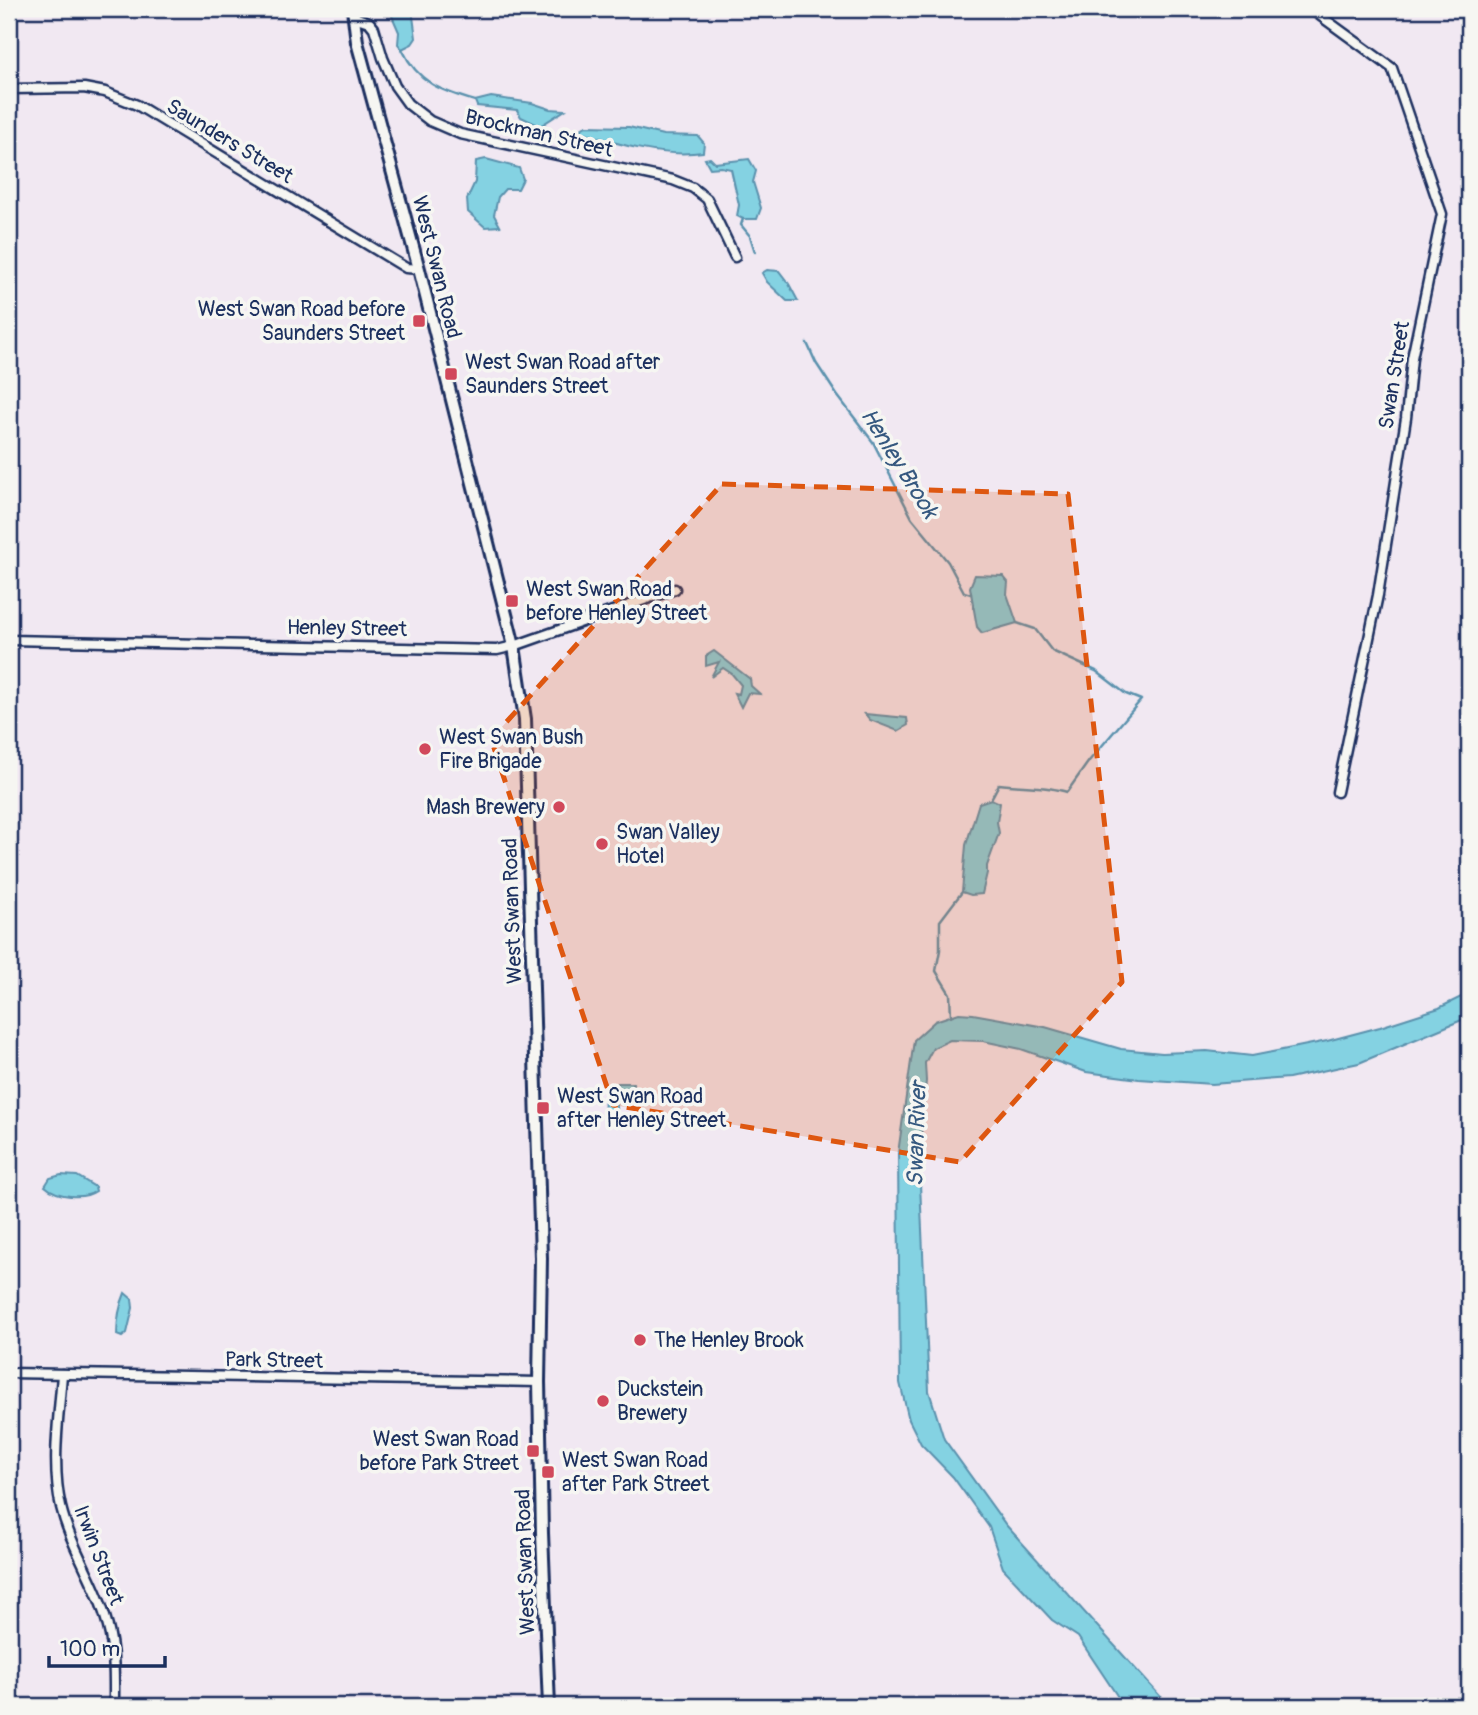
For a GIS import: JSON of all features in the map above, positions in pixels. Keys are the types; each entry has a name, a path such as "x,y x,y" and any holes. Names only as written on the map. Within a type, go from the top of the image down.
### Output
{"main road":[{"name":"West Swan Road","path":"353,13 357,42 419,269 514,646 526,733 541,1258 539,1382 549,1706"}],"street":[{"name":"Swan Street","path":"1311,9 1392,68 1442,214 1412,358 1406,418 1378,595 1337,792"},
{"name":"Brockman Street","path":"353,13 374,28 395,86 408,104 429,121 460,134 673,180 693,188 707,199 735,257"},
{"name":"Saunders Street","path":"9,89 84,88 105,92 137,105 406,268 419,269"},
{"name":"Henley Street","path":"9,640 497,650 675,589"},
{"name":"Park Street","path":"9,1373 539,1382"},
{"name":"Irwin Street","path":"62,1374 56,1458 60,1504 107,1624 114,1663 114,1706"}],"highlighted area":[{"path":"722,484 1068,494 1122,982 960,1162 613,1105 491,739"}],"water":[{"path":"389,9 412,9 416,38 412,44 402,49 398,44 399,32"},
{"path":"491,97 565,110 540,126 521,117 517,110 477,106 475,101"},
{"path":"586,126 629,127 663,135 698,136 704,143 703,152 672,153 640,149 578,131"},
{"path":"710,158 715,163 749,159 756,171 753,182 761,208 757,219 737,216 739,205 731,169 710,168 705,159"},
{"path":"486,159 519,168 523,179 518,189 505,189 498,197 494,215 500,226 485,227 468,212 467,199 475,182 476,161"},
{"path":"767,270 779,271 798,301 787,301 767,282 762,273"},
{"path":"975,575 1003,576 1008,582 1007,594 1017,623 982,633 977,627 970,587"},
{"path":"714,651 750,679 751,686 760,694 748,693 741,707 734,693 739,694 741,685 732,674 723,668 711,677 719,662 706,666 706,656"},
{"path":"865,714 907,718 908,725 898,731 870,720"},
{"path":"991,799 1000,803 997,822 999,833 987,866 982,894 971,895 962,892 966,845 979,803"},
{"name":"Swan River","path":"1469,993 1469,1017 1359,1063 1289,1078 1212,1084 1139,1079 1086,1072 1021,1049 983,1041 950,1040 933,1048 925,1063 926,1081 919,1160 929,1391 944,1439 1006,1525 1169,1706 1124,1706 1078,1637 1052,1620 1003,1568 989,1527 953,1477 921,1444 909,1420 900,1383 898,1153 914,1040 935,1021 959,1013 1045,1027 1121,1049 1162,1053 1207,1051 1252,1056 1380,1027 1439,1008"},
{"path":"618,1083 633,1083 635,1093 617,1095 617,1114 610,1118 606,1116 605,1097"},
{"path":"61,1175 77,1176 95,1187 96,1191 84,1196 70,1196 56,1193 45,1186 50,1178"},
{"path":"125,1293 132,1299 133,1308 127,1333 122,1337 117,1335 117,1324"}],"waterway":[{"name":"Henley Brook","path":"402,49 408,61 423,78 441,89 475,101"},
{"name":"Henley Brook","path":"743,219 741,225 750,236 755,252"},
{"name":"Henley Brook","path":"807,343 816,363 837,395 873,442 912,518 948,562 964,592 971,594"},
{"name":"Henley Brook","path":"991,799 999,784 1067,792 1089,761 1141,700 1126,694 1096,671 1052,651 1035,629 1017,623"},
{"name":"Henley Brook","path":"951,1016 950,994 936,971 940,950 940,921 962,892"}],"place":[{"name":"West Swan Road before Saunders Street","path":"419,321"},
{"name":"West Swan Road after Saunders Street","path":"451,374"},
{"name":"West Swan Road before Henley Street","path":"512,601"},
{"name":"West Swan Bush Fire Brigade","path":"425,749"},
{"name":"Mash Brewery","path":"559,807"},
{"name":"Swan Valley Hotel","path":"602,844"},
{"name":"West Swan Road after Henley Street","path":"543,1108"},
{"name":"The Henley Brook","path":"640,1340"},
{"name":"Duckstein Brewery","path":"603,1401"},
{"name":"West Swan Road before Park Street","path":"533,1451"},
{"name":"West Swan Road after Park Street","path":"548,1472"}]}
